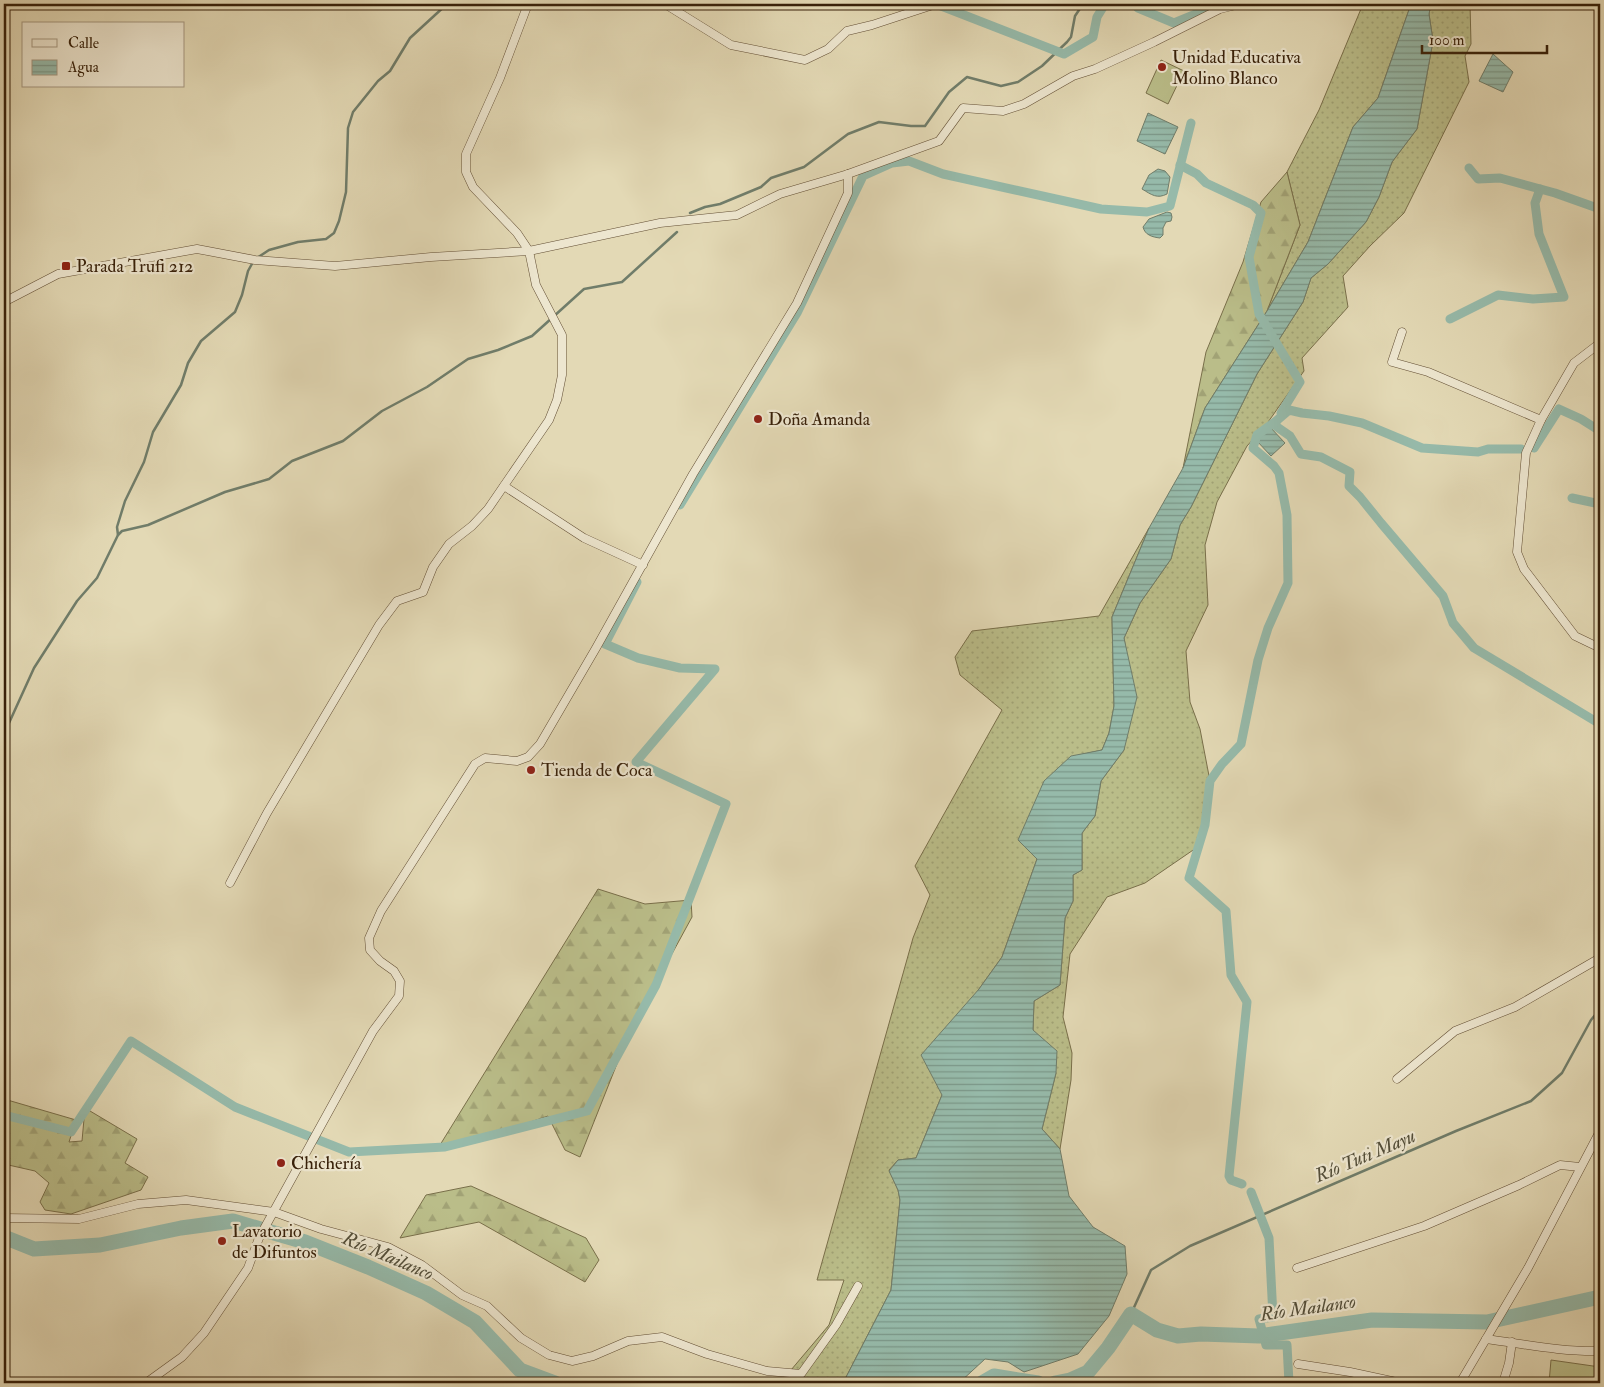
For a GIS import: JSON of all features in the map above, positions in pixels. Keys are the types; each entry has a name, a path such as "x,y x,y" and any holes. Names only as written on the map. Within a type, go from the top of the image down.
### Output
{"street":[{"path":"230,883 267,813 396,601 423,592 433,567 449,544 472,526 488,509 549,420 557,400 562,375 562,335 536,285 530,251 517,233 473,187 466,172 466,154 500,78 528,4"},
{"path":"665,4 731,45 805,60 828,49 847,31 872,25 936,4"},
{"path":"4,302 58,274 198,249 255,260 335,266 431,257 530,251 660,223 737,215 780,194 848,174 939,141 963,108 1004,111 1024,104 1073,76 1113,61 1220,9 1240,4"},
{"path":"146,1383 182,1357 204,1333 248,1268 259,1238 373,1031 399,996 400,982 394,971 380,961 370,950 369,938 381,912 475,764 485,758 517,762 528,757 540,744 693,474 797,303 848,193 848,174"},
{"path":"1402,332 1392,362 1428,372 1541,420"},
{"path":"1600,344 1574,363 1541,420 1526,453 1517,552 1524,568 1575,636 1600,648"},
{"path":"504,486 584,538 643,565"},
{"path":"1397,1079 1455,1031 1515,1007 1600,958"},
{"path":"1460,1383 1551,1226 1600,1131"},
{"path":"1297,1268 1424,1226 1560,1165 1580,1167"},
{"path":"4,1218 79,1219 138,1204 186,1200 274,1212 321,1229 388,1247 422,1265 462,1295 487,1306 521,1338 549,1355 572,1362 593,1356 628,1341 662,1338 707,1354 767,1371 801,1374 836,1325 858,1286"},
{"path":"1486,1339 1566,1350 1600,1351"},
{"path":"1503,1383 1509,1363 1512,1342"},
{"path":"1298,1364 1350,1372 1401,1383"}],"green space":[{"path":"1363,4 1411,4 1378,98 1353,127 1308,242 1267,311 1300,225 1287,172 1319,110"},
{"path":"1431,4 1470,4 1471,44 1465,56 1469,82 1404,213 1343,276 1348,307 1302,358 1304,371 1266,425 1247,446 1217,502 1205,545 1208,605 1186,651 1190,702 1200,729 1210,781 1205,825 1199,846 1145,883 1107,897 1070,954 1063,1017 1072,1053 1071,1080 1060,1149 1042,1129 1056,1073 1033,1030 1034,1001 1060,985 1065,918 1073,901 1073,875 1082,870 1082,833 1095,816 1101,781 1124,750 1128,662 1124,638 1140,603 1171,559 1180,525 1191,507 1257,374 1303,302 1311,278 1328,264 1366,222 1379,197 1392,162 1417,129 1433,41 1429,14"},
{"path":"1161,60 1184,71 1168,104 1146,93"},
{"path":"1287,172 1300,225 1267,311 1205,408 1183,468 1206,352 1243,262 1261,202"},
{"path":"1149,528 1112,617 1114,706 1109,733 1102,750 1071,757 1002,957 979,989 942,1095 916,1158 898,1160 889,1170 898,1190 900,1200 891,1290 843,1383 780,1383 829,1325 844,1280 817,1280 913,938 930,895 915,866 1002,710 960,675 955,657 972,631 1099,616"},
{"path":"598,889 645,904 691,900 692,917 630,1031 580,1157 565,1150 548,1116 510,1129 440,1145"},
{"path":"4,1099 76,1120 69,1142 82,1141 85,1108 137,1139 125,1163 148,1177 141,1190 71,1214 45,1210 40,1202 49,1183 35,1171 4,1164 4,1130 8,1117 4,1115"},
{"path":"471,1186 586,1238 599,1260 585,1282 479,1222 400,1238 426,1195"},
{"path":"1551,1360 1600,1367 1600,1383 1549,1383"}],"water":[{"path":"1411,4 1431,4 1429,14 1433,41 1417,129 1392,162 1379,197 1366,222 1328,264 1311,278 1303,302 1257,374 1191,507 1180,525 1171,559 1140,603 1124,638 1137,697 1124,750 1101,781 1095,816 1082,833 1082,870 1073,875 1073,901 1065,918 1060,985 1034,1001 1033,1030 1057,1051 1056,1073 1042,1129 1060,1149 1069,1196 1093,1227 1125,1246 1127,1274 1109,1316 1078,1354 1024,1372 1008,1362 985,1359 959,1383 843,1383 891,1290 900,1200 898,1190 889,1171 898,1160 916,1158 942,1095 921,1055 979,989 1002,957 1037,859 1018,840 1044,781 1071,756 1102,750 1109,733 1114,706 1112,617 1149,528 1183,468 1205,408 1267,311 1308,242 1353,127 1378,98"},
{"path":"1493,54 1513,72 1503,92 1479,81"},
{"path":"1148,113 1178,127 1165,154 1137,141"},
{"path":"1158,169 1165,171 1170,177 1167,194 1160,196 1152,195 1142,189 1149,175"},
{"path":"1167,212 1171,213 1172,217 1171,221 1166,222 1163,228 1163,235 1160,238 1147,234 1143,227 1149,219"},
{"path":"1270,427 1285,443 1271,456 1256,440"}],"waterway":[{"path":"257,258 269,250 298,242 326,239 334,233 346,192 348,128 353,112 378,81 390,71 410,38 447,4"},
{"path":"936,4 1064,54 1093,37 1097,17 1105,4"},
{"path":"690,213 720,204 761,187 771,178 804,167 848,134 879,122 925,126 949,92 967,77 1001,86 1018,82 1042,66 1067,42 1071,37 1075,16 1083,4"},
{"path":"1134,4 1138,8 1174,23 1220,4"},
{"path":"680,505 797,313 863,176 892,163 909,161 943,174 1101,209 1147,212 1170,206 1191,123"},
{"path":"1180,165 1197,174 1206,183 1253,205 1261,213 1249,257 1259,314 1300,382 1281,413"},
{"path":"1469,168 1478,179 1500,178 1555,193 1600,209"},
{"path":"1450,319 1498,295 1533,299 1564,297 1539,234 1535,203 1540,189"},
{"path":"4,734 34,668 77,601 97,578 118,535 122,531 148,525 225,492 269,479 292,461 343,441 382,411 427,387 468,359 498,350 532,336 584,289 622,282 677,232"},
{"path":"118,535 117,527 125,501 144,462 153,432 181,385 188,363 201,341 235,312 242,295 248,271 253,262"},
{"path":"1534,448 1559,409 1581,419 1600,431"},
{"path":"1242,1184 1231,1180 1229,1176 1247,1002 1231,975 1226,911 1189,878 1205,825 1210,781 1222,764 1241,744 1258,660 1268,628 1288,583 1287,515 1279,473 1274,466 1253,448 1257,435 1289,410 1362,423 1422,448 1478,452 1488,449 1521,449"},
{"path":"1275,422 1277,427 1290,436 1301,454 1321,457 1350,472 1349,486 1443,596 1453,623 1474,648 1600,724"},
{"path":"1572,498 1600,504"},
{"path":"4,1115 71,1132 131,1041 235,1107 349,1152 445,1147 587,1111 656,985 726,804 636,762 715,669 680,668 638,658 605,644 637,582"},
{"name":"Río Tuti Mayu","path":"1131,1314 1151,1270 1190,1246 1456,1131 1531,1101 1562,1073 1591,1020 1600,1009"},
{"path":"1251,1192 1269,1238 1273,1317 1259,1319 1266,1345 1287,1345 1289,1383"},
{"name":"Río Mailanco","path":"4,1237 34,1249 100,1245 181,1228 233,1221 305,1242 426,1293 475,1322 520,1370 555,1383"},
{"name":"Río Mailanco","path":"1055,1383 1070,1380 1088,1372 1108,1348 1131,1314 1157,1330 1178,1336 1201,1334 1259,1336 1372,1320 1487,1322 1600,1297"},
{"name":"Río Mailanco","path":"982,1383 994,1376 1038,1383"}],"place":[{"name":"Unidad Educativa Molino Blanco","path":"1162,67"},
{"name":"Parada Trufi 212","path":"66,266"},
{"name":"Doña Amanda","path":"758,419"},
{"name":"Tienda de Coca","path":"531,770"},
{"name":"Chichería","path":"281,1163"},
{"name":"Lavatorio de Difuntos","path":"222,1241"}]}
